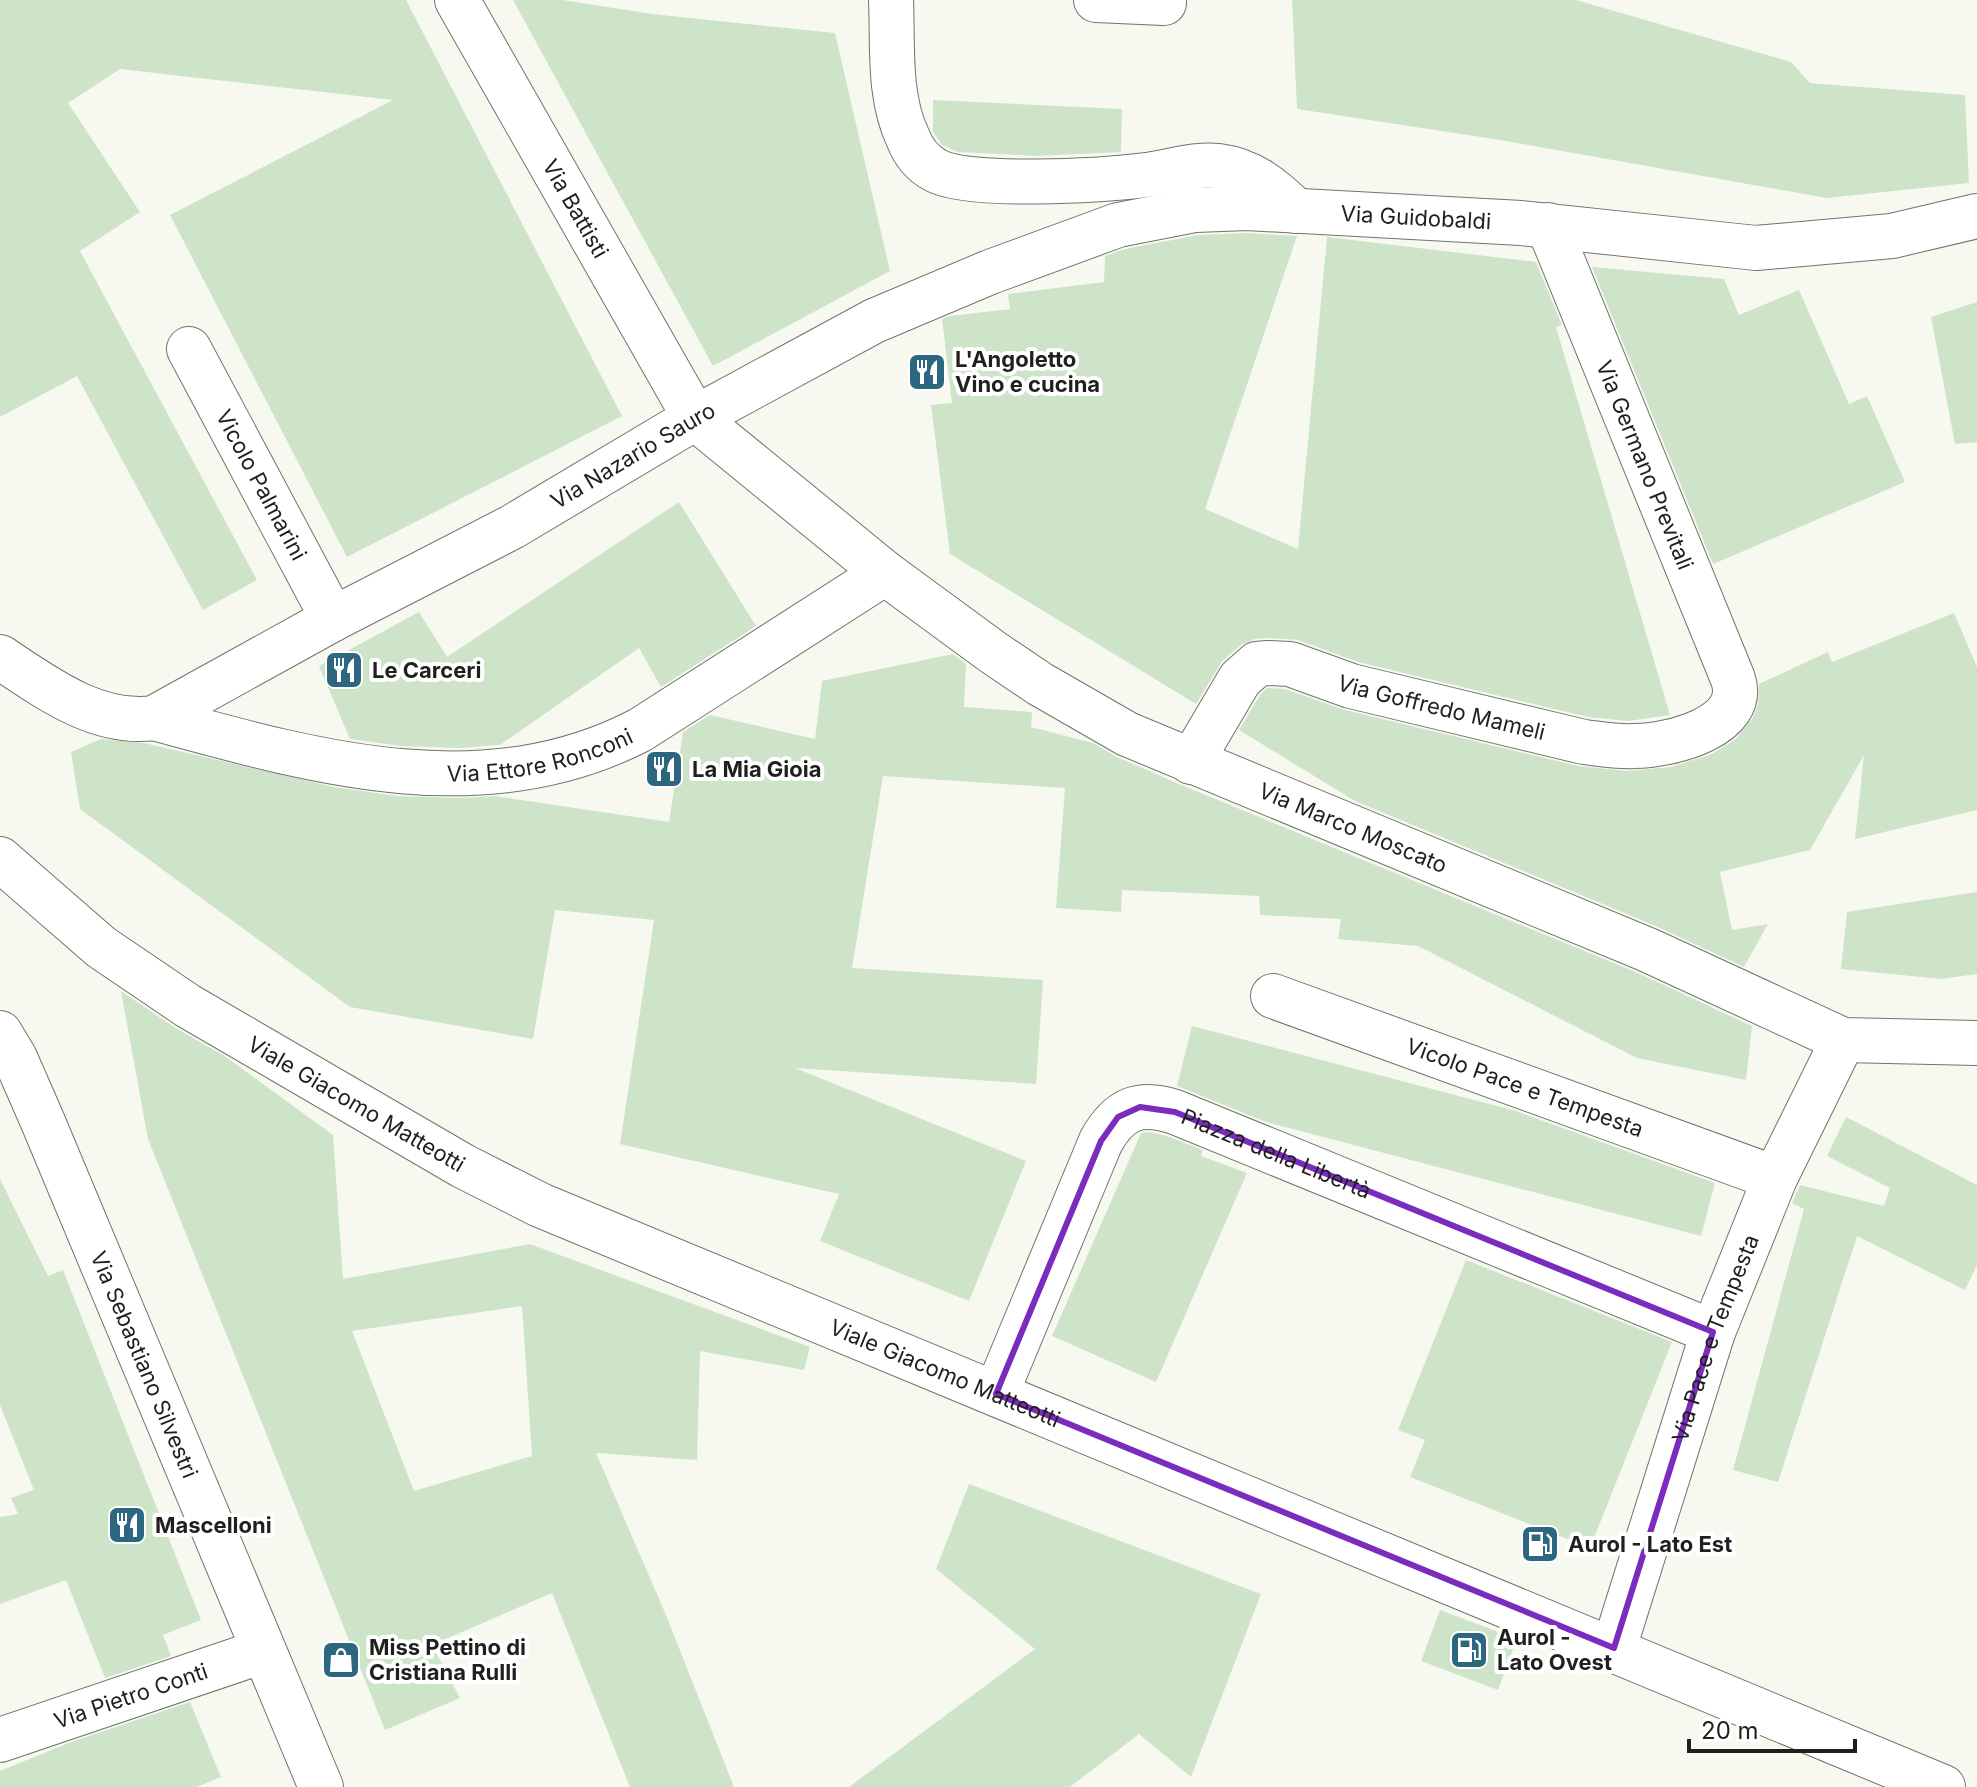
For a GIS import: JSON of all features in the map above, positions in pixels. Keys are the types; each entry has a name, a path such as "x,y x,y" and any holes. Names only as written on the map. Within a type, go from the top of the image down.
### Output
{"street":[{"name":"Via Battisti","path":"457,0 695,418"},
{"path":"891,0 899,116 908,140 921,160 936,171 955,178 980,181 1116,179 1218,166 1253,176 1276,190 1296,211"},
{"path":"1096,0 1164,3"},
{"name":"Via Nazario Sauro","path":"154,718 333,619 512,527 695,418 874,321 990,272 1118,225 1195,210 1247,208 1296,211"},
{"name":"Via Guidobaldi","path":"1296,211 1437,216 1756,248 1892,236 1977,216"},
{"name":"Via Germano Previtali","path":"1548,225 1733,679 1736,689 1734,705"},
{"name":"Vicolo Palmarini","path":"189,349 333,619"},
{"name":"Via Marco Moscato","path":"695,418 885,573 1040,684 1127,734 1648,950 1843,1040"},
{"name":"Via Ettore Ronconi","path":"154,718 264,749 346,766 493,773 535,768 599,749 640,730 885,573"},
{"path":"0,657 60,696 82,706 125,718 154,718"},
{"name":"Via Goffredo Mameli","path":"1191,762 1240,679 1257,664 1290,664 1351,686 1584,742 1611,745 1661,744 1684,737 1717,723 1728,715 1734,705"},
{"name":"Viale Giacomo Matteotti","path":"0,859 101,947 188,1006 463,1166 582,1223 1541,1621 1614,1648 1943,1787"},
{"name":"Vicolo Pace e Tempesta","path":"1273,996 1775,1178"},
{"name":"Via Sebastiano Silvestri","path":"0,1033 15,1058 43,1122 321,1787"},
{"path":"1843,1040 1977,1043"},
{"name":"Via Pace e Tempesta","path":"1614,1648 1713,1332 1775,1178 1843,1040"},
{"name":"Piazza della Libertà","path":"996,1394 1101,1141 1118,1117 1140,1107 1164,1108 1175,1112 1713,1332"},
{"name":"Via Pietro Conti","path":"0,1740 263,1651"}],"highlighted area":[{"path":"1140,1107 1175,1112 1713,1332 1614,1648 996,1394 1101,1141 1118,1117"}],"building":[{"path":"0,0 406,0 622,416 347,557 170,215 393,100 120,69 68,103 140,212 80,251 257,580 203,610 77,376 0,417"},
{"path":"513,0 563,0 652,14 835,33 890,271 713,366"},
{"path":"1292,0 1576,0 1791,62 1810,83 1965,95 1969,183 1827,198 1494,139 1297,109"},
{"path":"933,100 1122,109 1121,152 1037,156 958,152 942,145 933,132"},
{"path":"1247,233 1297,236 1205,509 1298,549 1327,237 1536,262 1562,325 1556,327 1670,715 1628,721 1588,717 1358,662 1298,640 1269,638 1255,639 1241,645 1223,660 1196,704 950,554 931,405 952,403 942,319 1010,309 1008,294 1104,282 1105,256 1125,249 1198,235"},
{"path":"1592,267 1724,279 1739,315 1799,290 1849,404 1867,396 1905,482 1713,564"},
{"path":"1977,302 1977,442 1955,444 1931,317"},
{"path":"679,502 756,626 661,687 639,648 500,745 459,748 401,746 350,739 319,666 419,612 447,657"},
{"path":"1954,613 1977,667 1977,810 1855,839 1864,755 1810,850 1720,872 1732,930 1768,924 1744,967 1658,927 1355,801 1239,730 1267,688 1285,689 1345,710 1578,766 1627,771 1671,767 1712,754 1736,739 1752,719 1758,704 1759,684 1828,652 1832,662"},
{"path":"953,654 966,664 964,707 1032,712 1031,727 1093,743 1179,784 1638,973 1752,1026 1746,1080 1637,1058 1418,946 1338,939 1341,919 1260,915 1259,896 1122,890 1121,912 1056,908 1065,788 883,776 852,968 1043,980 1036,1084 795,1068 1026,1161 969,1301 820,1241 839,1194 620,1144 654,920 555,910 533,1039 350,1007 80,809 71,752 101,739 144,743 334,787 397,796 495,796 669,822 683,732 710,715 815,739 822,681"},
{"path":"1977,892 1977,974 1941,979 1841,969 1847,912"},
{"path":"121,991 226,1057 333,1135 343,1279 530,1244 810,1347 804,1370 700,1351 697,1460 596,1453 666,1615 734,1787 630,1787 552,1593 432,1645 460,1698 385,1730 148,1139","holes":["522,1306 532,1456 414,1491 352,1331"]},
{"path":"1192,1026 1516,1111 1715,1183 1701,1236 1266,1122 1177,1086"},
{"path":"1846,1117 1977,1185 1977,1265 1965,1290 1857,1236 1778,1482 1733,1470 1804,1209 1792,1203 1800,1185 1884,1206 1890,1188 1827,1156"},
{"path":"1150,1132 1203,1150 1201,1156 1247,1173 1156,1382 1052,1336 1141,1133"},
{"path":"0,1179 48,1276 63,1270 201,1620 163,1635 171,1656 105,1678 66,1580 0,1604 0,1517 18,1514 11,1498 34,1490 0,1405"},
{"path":"1466,1260 1672,1342 1590,1548 1410,1477 1425,1440 1398,1430"},
{"path":"969,1484 1261,1594 1191,1777 1139,1734 1070,1787 849,1787 1035,1649 936,1569"},
{"name":"Aurol - Lato Ovest","path":"1440,1610 1517,1639 1498,1690 1421,1661"},
{"path":"190,1702 221,1777 197,1787 0,1787 0,1771 71,1742"}],"place":[{"name":"L'Angoletto Vino e cucina","path":"927,372"},
{"name":"Le Carceri","path":"344,670"},
{"name":"La Mia Gioia","path":"664,769"},
{"name":"Mascelloni","path":"127,1525"},
{"name":"Aurol - Lato Est","path":"1540,1544"},
{"name":"Aurol - Lato Ovest","path":"1469,1650"},
{"name":"Miss Pettino di Cristiana Rulli","path":"341,1660"}]}
